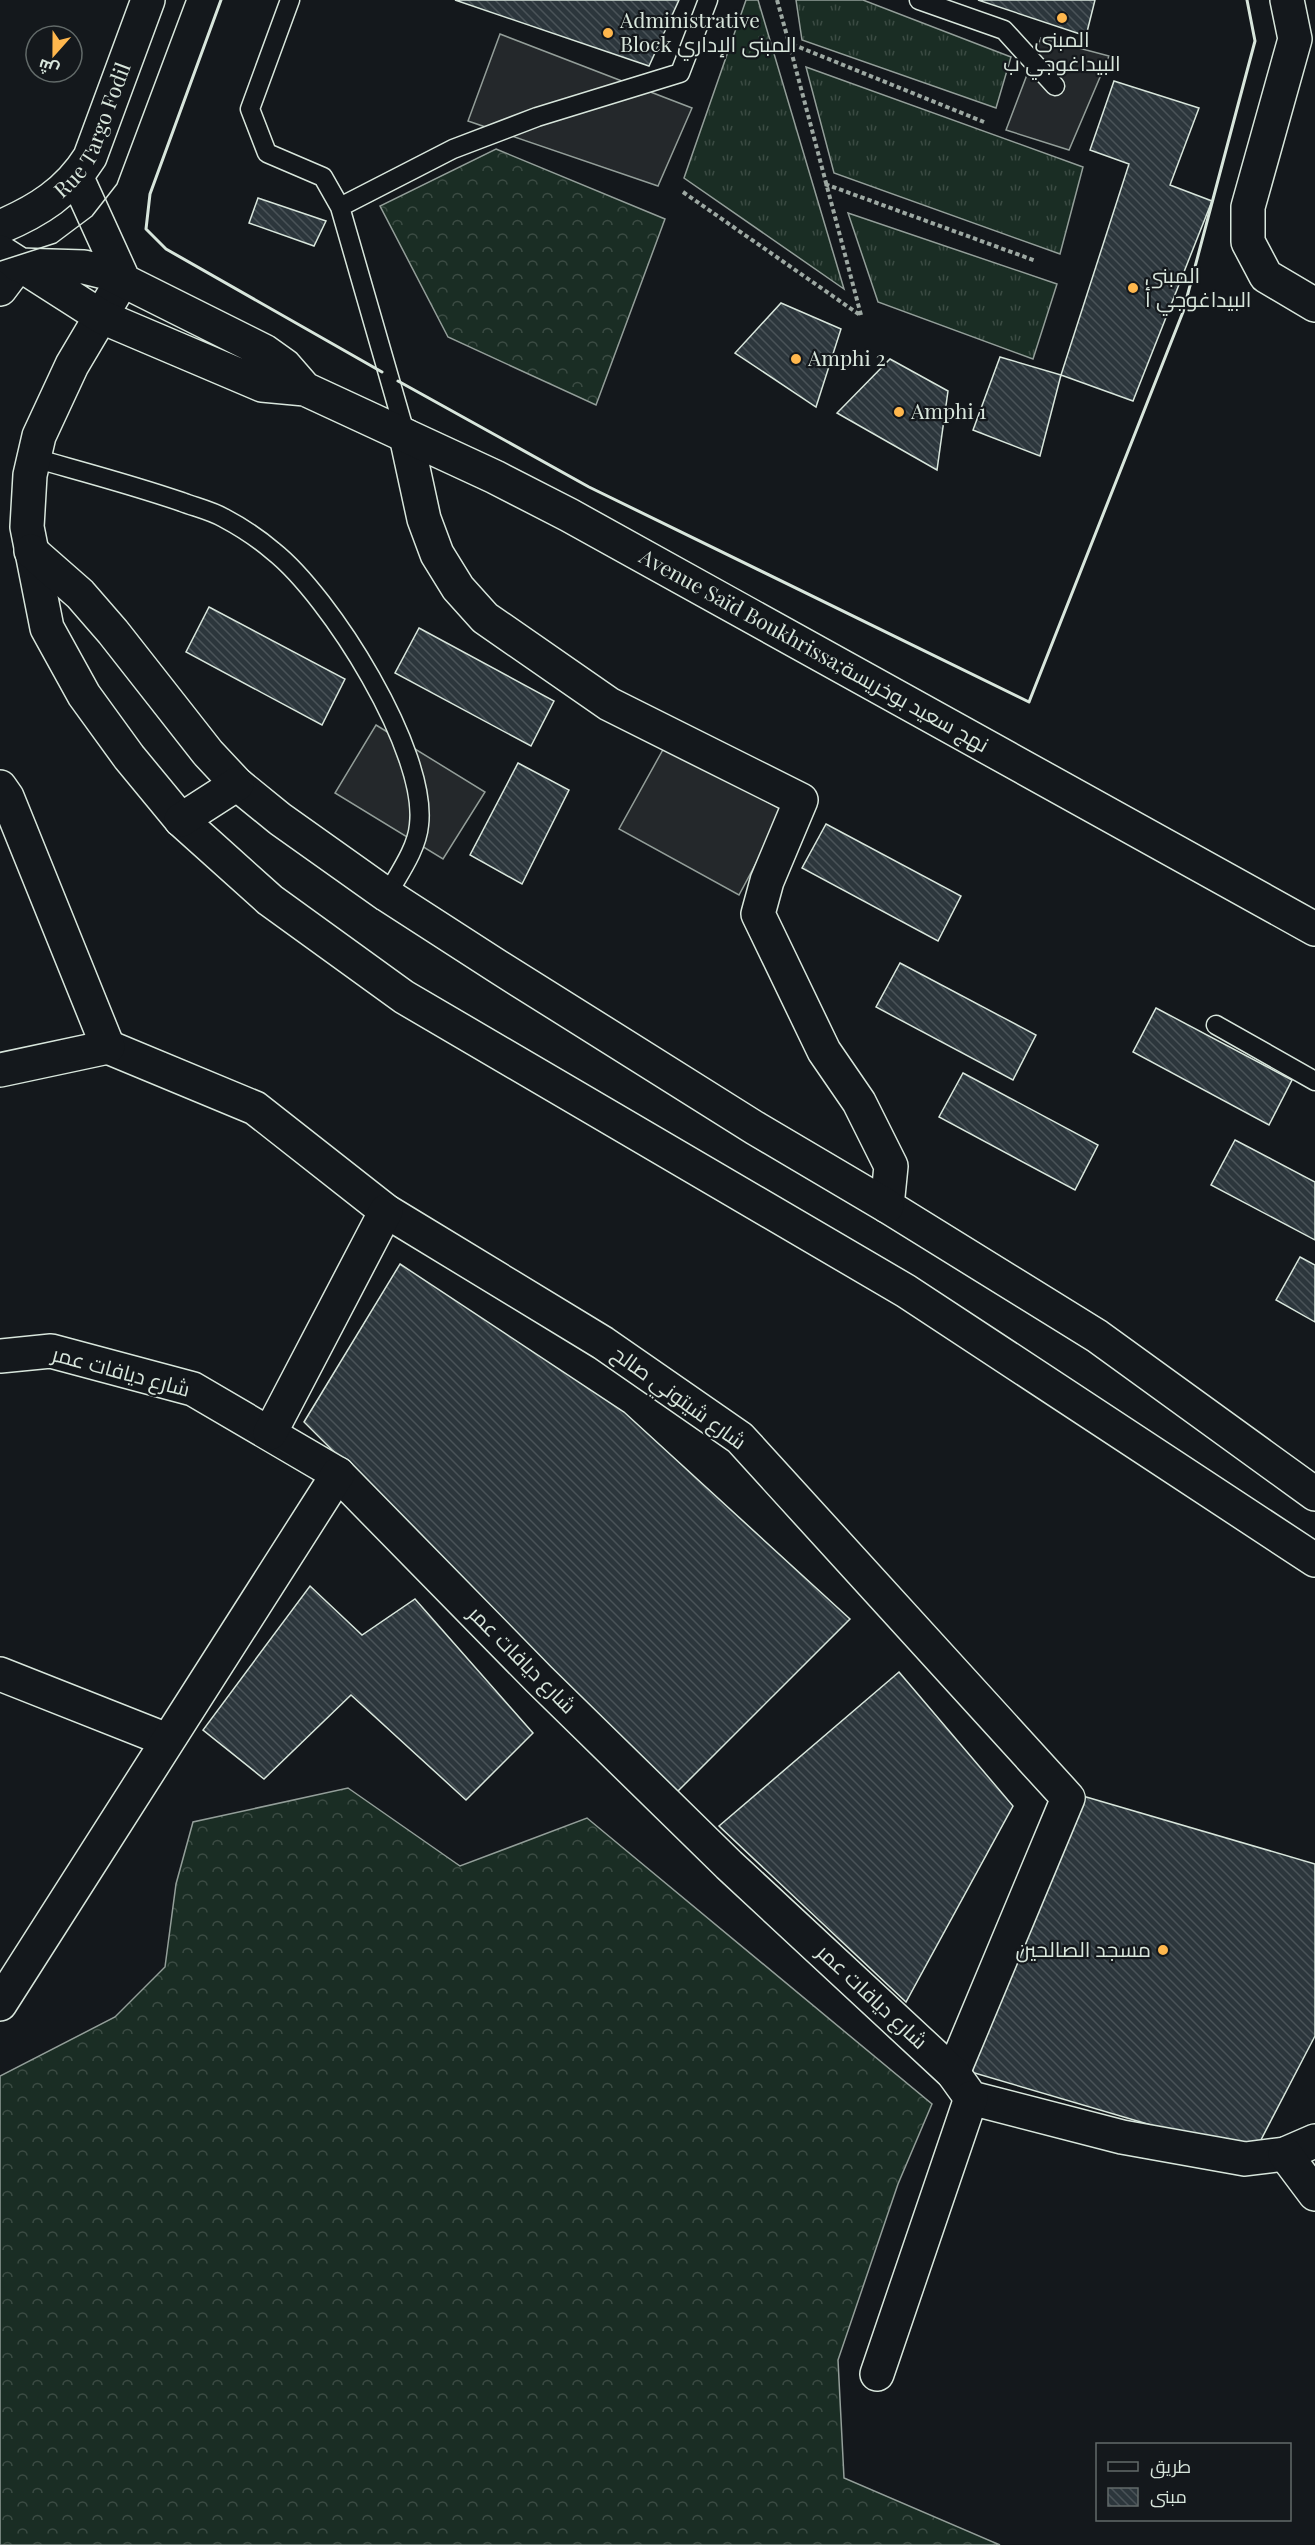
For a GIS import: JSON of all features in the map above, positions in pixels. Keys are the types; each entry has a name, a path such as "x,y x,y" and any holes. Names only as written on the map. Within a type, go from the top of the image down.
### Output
{"street":[{"name":"Rue Targo Fodil","path":"0,227 52,200 77,178 90,157 104,126 148,0"},
{"path":"1287,0 1305,35 1248,207 1248,242 1266,276 1314,302"},
{"path":"77,178 123,279 52,404 30,475 27,526 31,551 47,628 84,695 129,757 182,820 270,900 404,997 906,1291 1315,1560"},
{"name":"Avenue Saïd Boukhrissa;نهج سعيد بوخريسة","path":"6,269 94,269 123,279 264,351 285,366 305,389"},
{"name":"Avenue Saïd Boukhrissa;نهج سعيد بوخريسة","path":"6,269 102,317 262,385 305,389 569,515 1315,929"},
{"path":"406,436 424,519 437,554 458,588 485,618 609,704 801,800 767,881 758,914 825,1051 859,1102 891,1166 887,1206"},
{"path":"31,551 87,602 195,737 237,784 280,819 387,895 745,1122 887,1206 1097,1336 1315,1494"},
{"path":"182,820 237,784"},
{"path":"0,787 7,797 108,1047 0,1070"},
{"name":"شارع شيتوني صالح","path":"108,1047 255,1108 386,1211 603,1343 740,1438 1068,1798 962,2085"},
{"path":"270,1433 386,1211"},
{"name":"شارع ديافات عمر","path":"0,1356 51,1351 192,1389 338,1474 539,1678 729,1865 962,2085 1122,2137 1245,2158 1285,2154 1315,2141"},
{"path":"0,2004 338,1474"},
{"path":"0,1674 167,1740"},
{"path":"877,2374 962,2085"},
{"path":"1285,2154 1315,2194"}],"lane":[{"path":"290,0 250,109 267,153 323,177 340,207 406,436"},
{"path":"340,207 453,149 537,117 680,73 708,0"},
{"path":"919,0 1004,30 1055,86"},
{"path":"34,458 163,495 223,517 274,552 316,597 376,688 405,746 419,792 419,827 405,862 387,895"},
{"path":"1216,1025 1315,1081"}],"path":[{"path":"683,192 861,315 824,184 777,0"},
{"path":"789,43 984,122"},
{"path":"824,184 1036,261"}],"green space":[{"path":"746,0 758,0 844,289 684,178"},
{"path":"796,0 863,0 1011,57 996,108 802,40"},
{"path":"806,67 1083,167 1060,254 834,173"},
{"path":"496,149 665,219 596,405 448,337 380,206"},
{"path":"848,213 1057,284 1033,359 878,302"},
{"path":"348,1788 460,1866 587,1818 932,2104 898,2184 838,2360 844,2478 1000,2545 0,2545 0,2076 115,2017 165,1967 176,1884 193,1822"}],"shaded area":[{"path":"500,34 692,108 658,186 468,121"},
{"path":"1041,38 1109,56 1069,150 1006,130"},
{"path":"376,725 485,792 443,859 335,793"},
{"path":"665,746 784,811 739,895 619,829"}],"building":[{"name":"Administrative Block المبنى الإداري","path":"455,0 679,0 649,66"},
{"name":"المبنى البيداغوجي ب","path":"978,0 1095,0 1086,36"},
{"name":"المبنى البيداغوجي أ","path":"1114,81 1199,108 1170,185 1212,201 1133,401 1061,375 1129,164 1090,150"},
{"path":"258,198 326,221 314,246 249,223"},
{"path":"781,303 841,329 816,407 735,353"},
{"path":"1000,357 1061,375 1040,456 973,430"},
{"path":"890,359 948,391 937,470 837,413"},
{"path":"209,607 345,679 322,725 186,652"},
{"path":"419,628 554,701 531,746 395,673"},
{"path":"518,763 569,790 522,884 470,855"},
{"path":"826,824 961,896 938,941 802,868"},
{"path":"900,963 1036,1035 1013,1080 876,1007"},
{"path":"1156,1008 1292,1080 1269,1125 1133,1052"},
{"path":"963,1073 1098,1145 1075,1190 939,1117"},
{"path":"1235,1140 1315,1182 1315,1240 1211,1185"},
{"path":"1300,1257 1315,1265 1315,1322 1276,1300"},
{"path":"400,1264 624,1412 850,1619 676,1793 304,1422"},
{"path":"310,1586 362,1635 415,1599 533,1733 466,1800 351,1695 264,1779 203,1730"},
{"path":"899,1672 1013,1806 906,2002 719,1826"},
{"name":"مسجد الصالحين","path":"1076,1794 1315,1864 1315,2036 1253,2155 961,2069"}],"tram line":[{"path":"0,261 56,243 92,216 117,184 186,0"}],"wall":[{"path":"221,0 150,194 146,229 166,249 382,372"},
{"path":"398,381 589,487 1029,702 1183,312 1255,41 1247,0"}],"place":[{"name":"المبنى البيداغوجي ب","path":"1062,18"},
{"name":"Administrative Block المبنى الإداري","path":"608,33"},
{"name":"المبنى البيداغوجي أ","path":"1133,288"},
{"name":"Amphi 2","path":"796,359"},
{"name":"Amphi 1","path":"899,412"},
{"name":"مسجد الصالحين","path":"1163,1950"}]}
